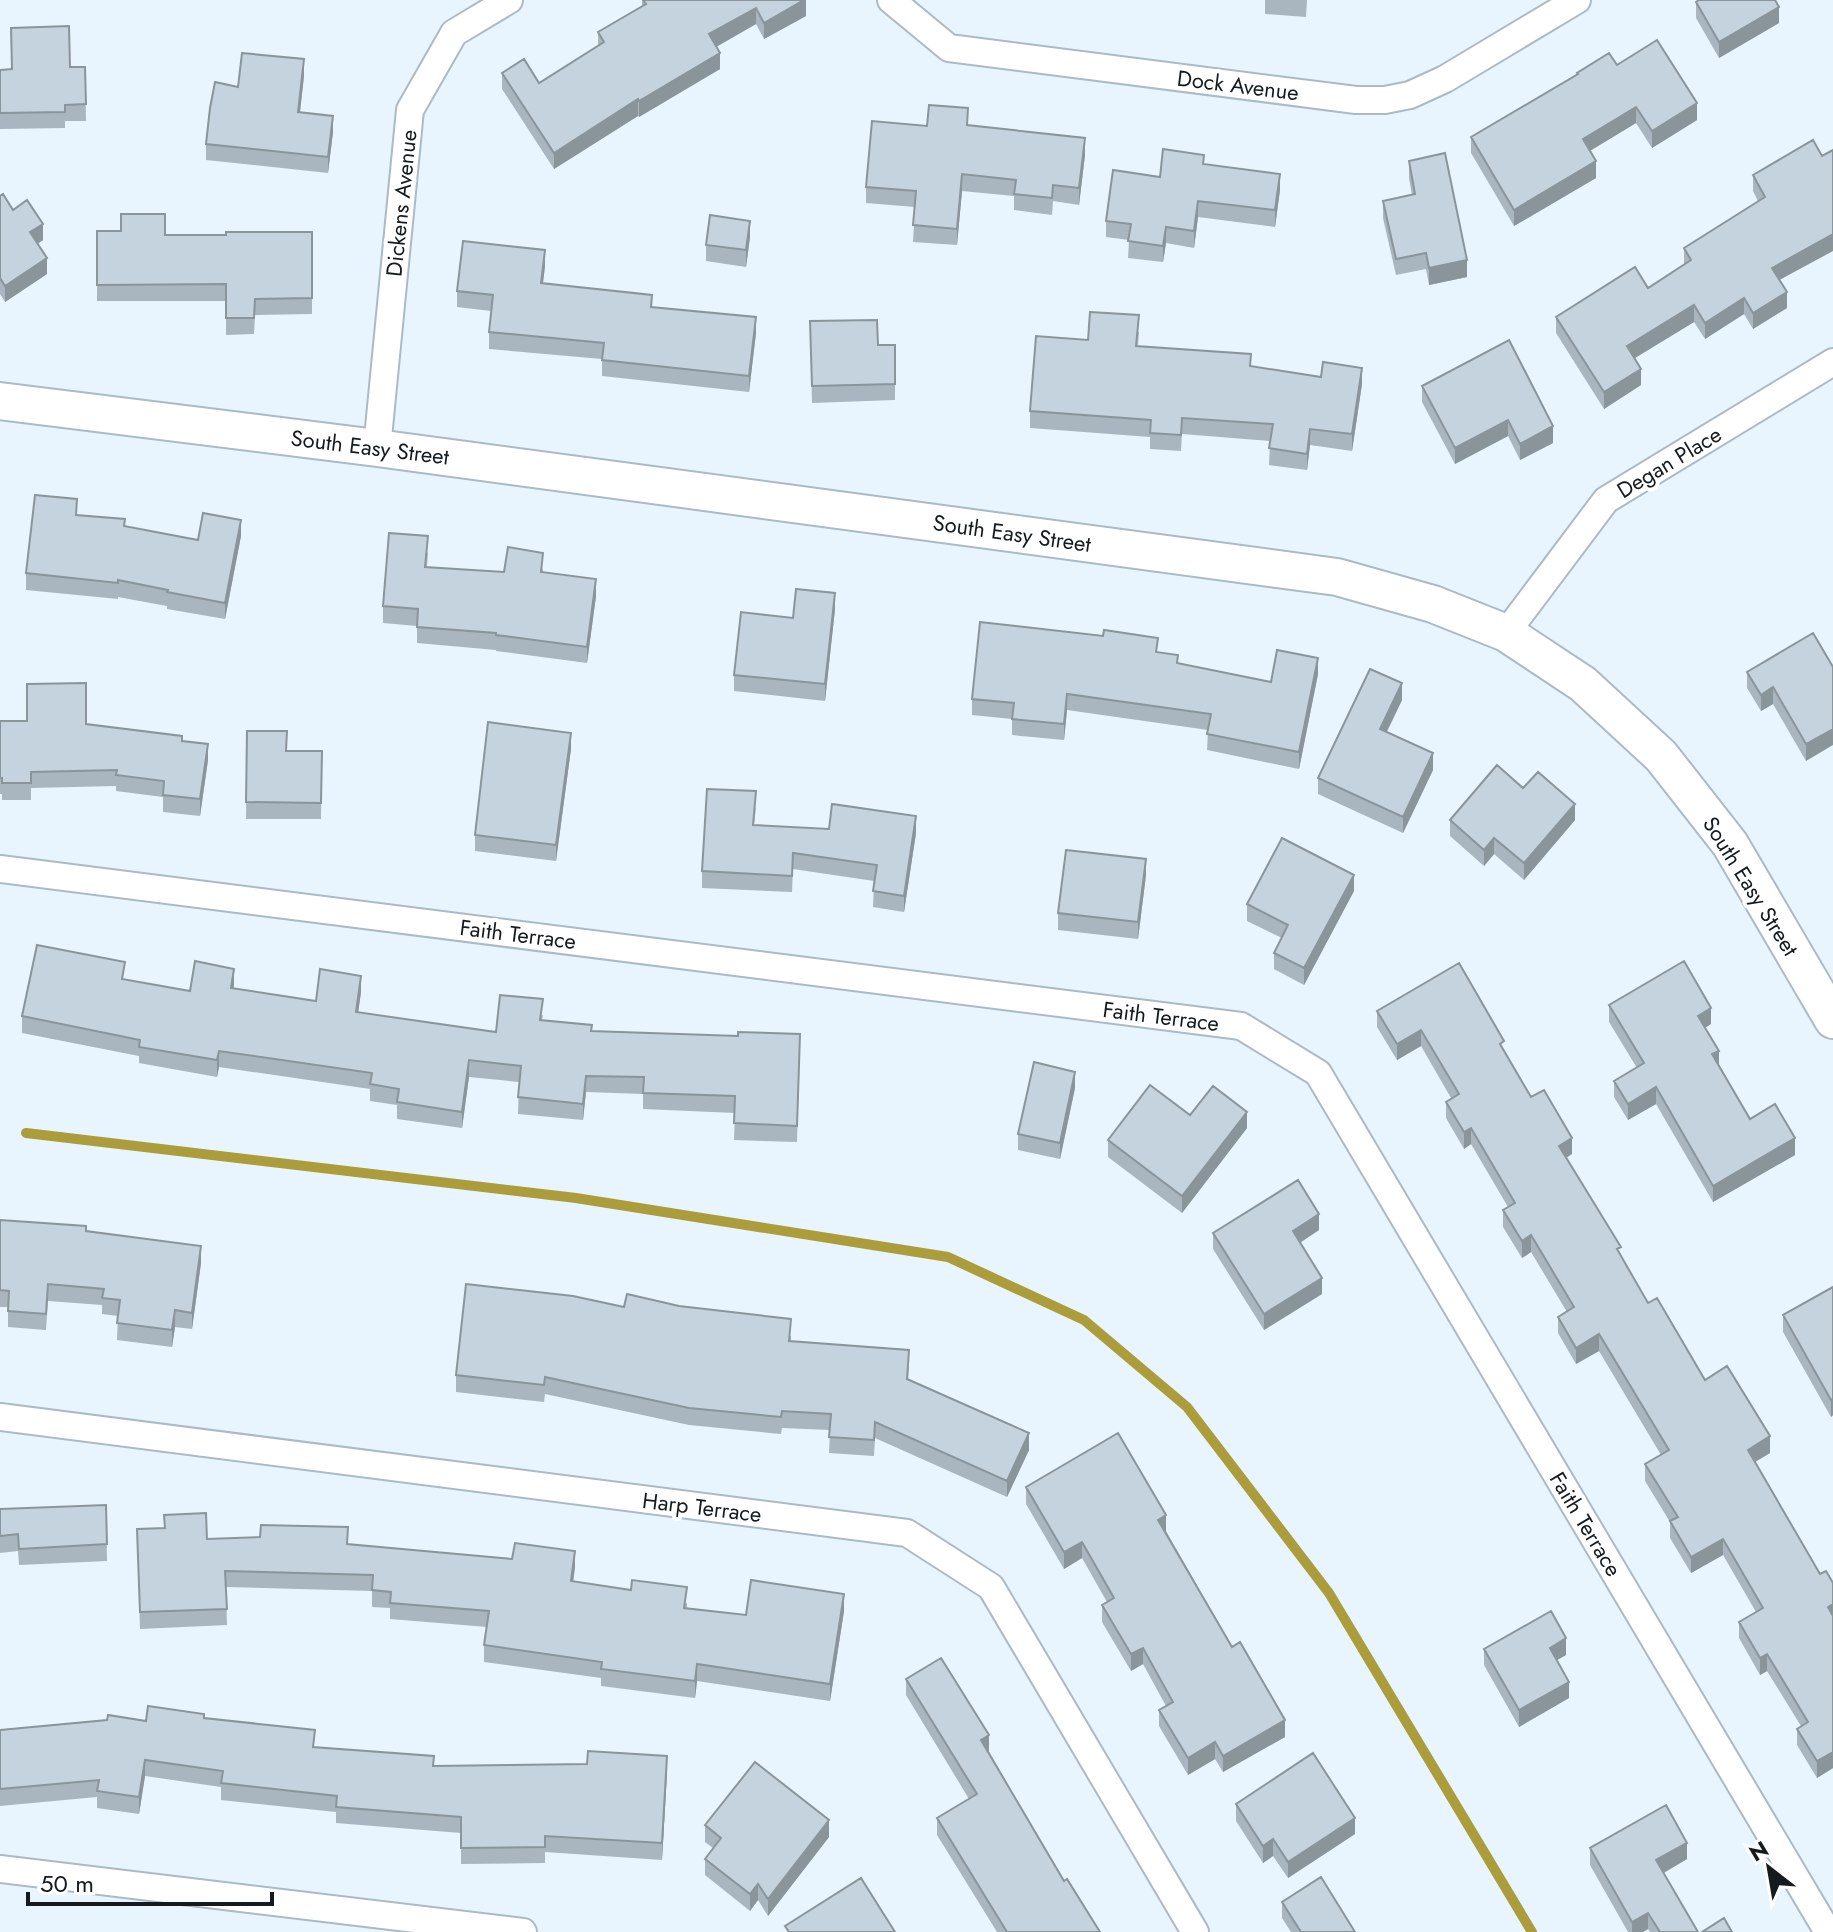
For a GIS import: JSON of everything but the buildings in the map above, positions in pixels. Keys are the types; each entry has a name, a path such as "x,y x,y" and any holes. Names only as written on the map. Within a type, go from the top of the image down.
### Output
{"street":[{"name":"Dickens Avenue","path":"377,448 410,110 454,33 509,0"},
{"name":"Dock Avenue","path":"891,0 949,48 1356,100 1385,100 1410,95 1445,79 1577,0"},
{"name":"Degan Place","path":"1506,633 1606,500 1833,362"},
{"name":"South Easy Street","path":"0,401 377,448 1337,577 1433,604 1506,633 1583,684 1661,756 1730,844 1833,1020"},
{"name":"Faith Terrace","path":"0,869 1241,1026 1318,1073 1828,1932"},
{"name":"Harp Terrace","path":"0,1417 907,1533 991,1587 1195,1932"},
{"path":"0,1869 523,1932"}],"waterway":[{"path":"26,1133 576,1198 948,1257 1084,1320 1187,1407 1329,1593 1532,1932"}]}
